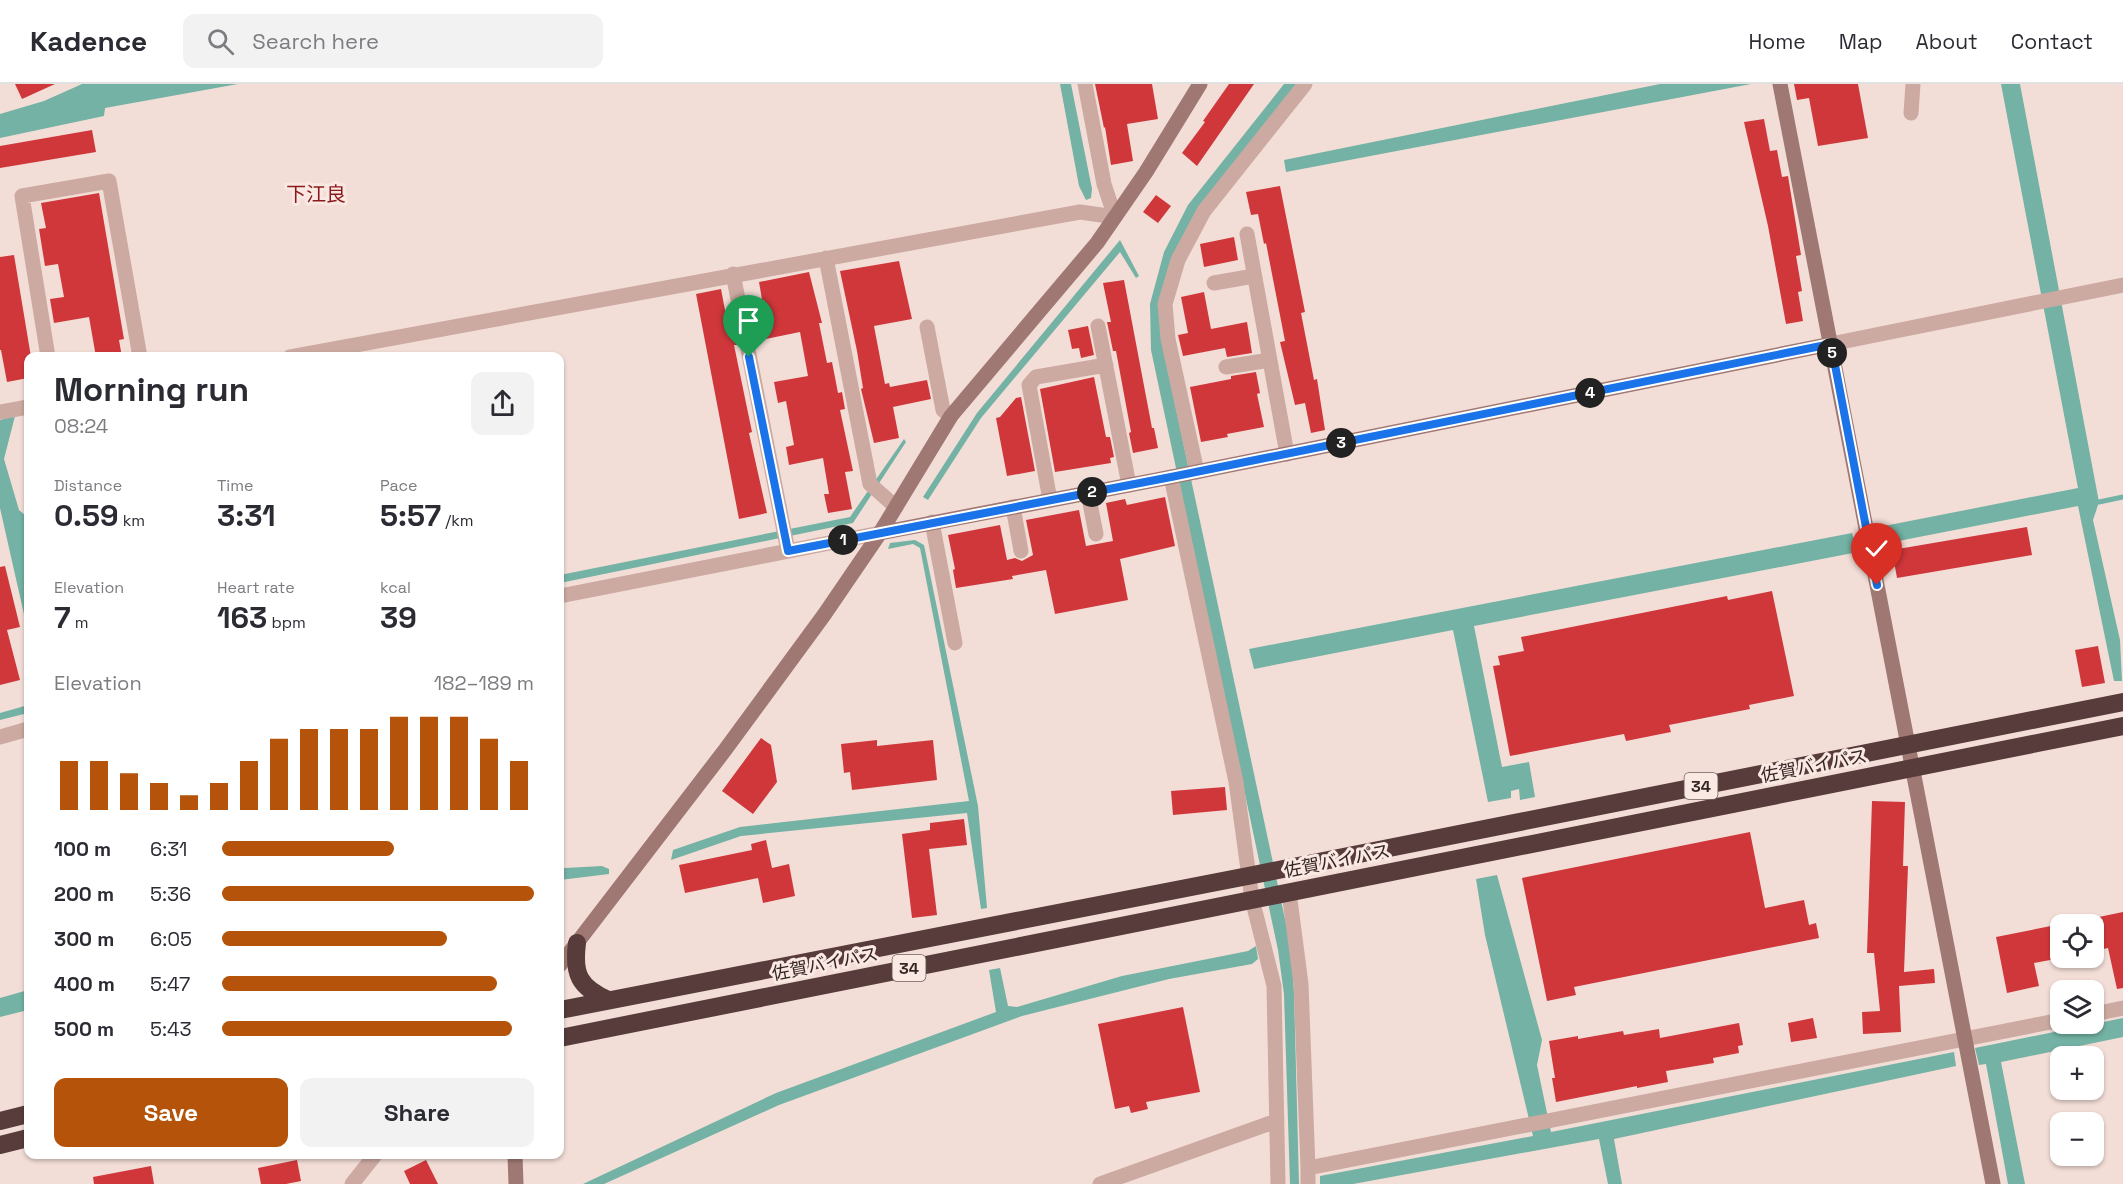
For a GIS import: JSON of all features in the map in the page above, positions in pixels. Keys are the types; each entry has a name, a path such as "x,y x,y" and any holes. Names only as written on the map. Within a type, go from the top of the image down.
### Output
{"highway":[{"name":"佐賀バイパス","path":"564,1009 2123,702"},
{"name":"佐賀バイパス","path":"564,1037 2123,726"},
{"path":"577,943 575,960 579,980 593,994 608,1000"},
{"path":"0,1121 24,1115"},
{"path":"0,1145 24,1139"}],"street":[{"path":"1085,84 1104,184 1115,217"},
{"path":"564,960 725,750 824,615 896,507 951,416 1097,243 1146,172 1200,84"},
{"path":"1197,472 1168,339 1165,304 1178,260 1204,211 1305,84"},
{"path":"1780,84 1993,1184"},
{"path":"1911,113 1913,84"},
{"path":"47,352 22,196 109,181 139,352"},
{"path":"317,352 1080,212 1115,217"},
{"path":"1247,234 1287,454"},
{"path":"826,258 876,489 896,507"},
{"path":"732,274 788,551"},
{"path":"1214,283 1254,276"},
{"path":"564,596 880,532 1197,472 2123,285"},
{"path":"1098,326 1129,485"},
{"path":"927,327 943,410 951,416"},
{"path":"1226,367 1270,360"},
{"path":"1050,500 1029,386 1036,377 1106,365"},
{"path":"0,412 24,407"},
{"path":"1171,477 1236,782 1250,875 1274,986 1278,1184"},
{"path":"1088,492 1096,534"},
{"path":"1012,507 1021,551"},
{"path":"932,522 955,643"},
{"path":"0,737 24,730"},
{"path":"1287,893 1300,984 1308,1184"},
{"path":"2104,1012 2123,1008"},
{"path":"1308,1168 2050,1022"},
{"path":"1100,1184 1276,1121"},
{"path":"352,1184 372,1159"},
{"path":"515,1159 516,1184"}],"water":[{"path":"82,84 238,84 105,108 104,116 0,138 0,114 44,101"},
{"path":"1060,84 1071,84 1092,189 1091,198 1086,200 1079,186"},
{"path":"1284,84 1297,84 1173,259 1163,348 1291,947 1299,1184 1290,1184 1284,994 1278,950 1151,350 1150,304 1164,252 1188,205"},
{"path":"1660,84 1751,84 1286,172 1284,160"},
{"path":"2001,84 2020,84 2099,502 2093,520 2120,640 2122,681 2114,681 2078,506 1883,544 1879,527 2078,488"},
{"path":"1120,240 1139,276 1136,278 1120,252 981,418 928,500 923,497 977,413"},
{"path":"15,416 4,459 19,510 24,514 24,614 0,508 0,420"},
{"path":"904,439 906,442 853,523 564,582 564,574 850,517"},
{"path":"1852,533 1858,552 1474,626 1502,767 1529,762 1535,797 1520,800 1519,789 1511,791 1511,798 1488,802 1453,630 1254,669 1249,649"},
{"path":"915,540 924,545 978,806 987,908 981,909 967,813 741,836 671,860 673,850 740,827 969,801 920,548 913,544 888,549 890,543"},
{"path":"24,706 24,714 0,720 0,713"},
{"path":"602,866 609,869 609,874 564,880 565,868"},
{"path":"1497,875 1542,1040 1537,1065 1551,1132 1954,1052 1956,1066 1614,1139 1622,1184 1608,1184 1599,1139 1353,1184 1320,1184 1320,1176 1533,1136 1485,935 1476,879"},
{"path":"1256,946 1258,959 1252,964 1169,979 1022,1016 779,1105 604,1184 583,1184 776,1093 996,1012 989,970 1000,968 1008,1006 1017,1007 1122,976 1248,951"},
{"path":"24,991 24,1011 0,1017 0,998"},
{"path":"2123,1018 2123,1037 2079,1046 2050,1046 2050,1052 2001,1062 2025,1184 2008,1184 1986,1064 1979,1065 1975,1048 2050,1033 2104,1034 2104,1022"}],"building":[{"path":"15,84 55,84 22,99"},
{"path":"1095,84 1152,84 1158,119 1127,124 1133,161 1111,165"},
{"path":"1229,84 1254,84 1197,166 1182,153"},
{"path":"1794,84 1858,84 1868,138 1818,146 1809,98 1797,100"},
{"path":"1764,119 1770,151 1777,150 1782,177 1788,176 1801,255 1796,256 1802,291 1798,292 1803,321 1786,324 1768,226 1744,122"},
{"path":"92,130 96,152 0,168 0,146"},
{"path":"1280,186 1305,312 1301,313 1314,380 1317,379 1325,430 1311,433 1305,403 1295,405 1280,342 1285,341 1266,243 1264,244 1258,214 1251,215 1246,192"},
{"path":"99,193 124,339 119,340 121,352 95,352 89,317 54,323 50,299 64,297 58,264 45,266 39,229 46,228 41,203"},
{"path":"1156,195 1171,206 1158,223 1143,212"},
{"path":"1234,237 1238,260 1204,267 1200,244"},
{"path":"14,255 30,352 24,352 24,379 7,382 0,350 0,257"},
{"path":"899,261 912,319 874,326 885,384 889,383 890,387 927,380 931,399 893,407 899,438 874,443 861,389 863,388 857,351 840,271"},
{"path":"809,272 822,323 819,323 827,363 832,362 838,393 842,392 845,409 840,410 853,471 845,472 852,509 828,513 824,494 829,494 823,458 789,465 786,447 794,445 786,401 778,403 774,382 808,376 800,332 756,341 752,322 753,319 765,317 759,282"},
{"path":"1124,280 1152,428 1154,428 1158,448 1133,453 1116,351 1113,351 1107,322 1111,322 1103,283"},
{"path":"721,289 728,326 733,326 737,345 734,345 752,432 749,433 767,513 739,519 696,294"},
{"path":"1204,292 1211,329 1247,322 1252,353 1227,357 1225,348 1183,356 1178,335 1188,333 1181,297"},
{"path":"1088,326 1094,355 1081,358 1079,348 1072,349 1068,330"},
{"path":"1256,372 1260,393 1257,394 1264,427 1201,442 1190,387"},
{"path":"1094,377 1106,437 1110,437 1114,457 1110,458 1111,463 1055,472 1040,389"},
{"path":"1021,397 1035,471 1007,476 996,418 1000,417 1016,398"},
{"path":"1165,497 1175,546 1120,559 1128,600 1055,614 1046,570 1012,576 1013,579 956,588 953,570 955,569 948,535 1000,525 1007,560 1015,558 1022,561 1033,555 1026,520 1079,510 1086,546 1113,541 1106,503 1125,499 1127,505"},
{"path":"2027,527 2032,555 1897,578 1892,550"},
{"path":"5,566 20,627 7,630 20,680 0,685 0,567"},
{"path":"1772,591 1794,696 1749,705 1750,709 1669,725 1671,732 1626,741 1624,734 1510,756 1493,666 1500,665 1498,656 1524,651 1521,637 1727,596 1728,600"},
{"path":"2098,646 2105,683 2082,687 2075,650"},
{"path":"761,738 771,745 777,782 753,814 722,791"},
{"path":"877,740 877,746 933,740 937,780 852,790 850,772 844,773 841,744"},
{"path":"1225,787 1227,810 1173,815 1171,791"},
{"path":"1872,801 1905,802 1903,866 1908,866 1904,972 1934,969 1935,983 1899,986 1901,1032 1863,1034 1862,1012 1880,1011 1874,953 1867,953"},
{"path":"964,819 967,845 929,849 937,915 912,918 902,834 930,830 930,823"},
{"path":"1750,832 1765,908 1804,900 1809,925 1816,923 1819,938 1574,987 1576,995 1547,1001 1522,878"},
{"path":"766,840 772,868 789,864 795,896 763,903 758,878 685,893 679,865 752,850 751,844"},
{"path":"2123,912 2123,988 2117,989 2108,948 2104,949 2104,916"},
{"path":"2050,926 2050,960 2034,963 2039,986 2007,993 1996,937"},
{"path":"1183,1007 1200,1092 1146,1102 1148,1109 1131,1113 1129,1106 1115,1109 1098,1024"},
{"path":"1813,1018 1817,1038 1791,1042 1788,1023"},
{"path":"1739,1023 1743,1045 1738,1046 1739,1053 1713,1058 1714,1063 1666,1071 1668,1082 1556,1102 1549,1041 1578,1036 1578,1039 1623,1031 1624,1035 1659,1029 1660,1038"},
{"path":"297,1160 301,1181 286,1184 261,1184 258,1168"},
{"path":"426,1160 438,1184 410,1184 404,1171"},
{"path":"151,1166 154,1184 94,1184 93,1177"}],"waterway":[{"path":"2099,502 2123,497"}],"district":[{"name":"下江良","path":"316,194"}],"route":[{"path":"749,357 788,551 1171,477 1831,344 1877,585"}]}
